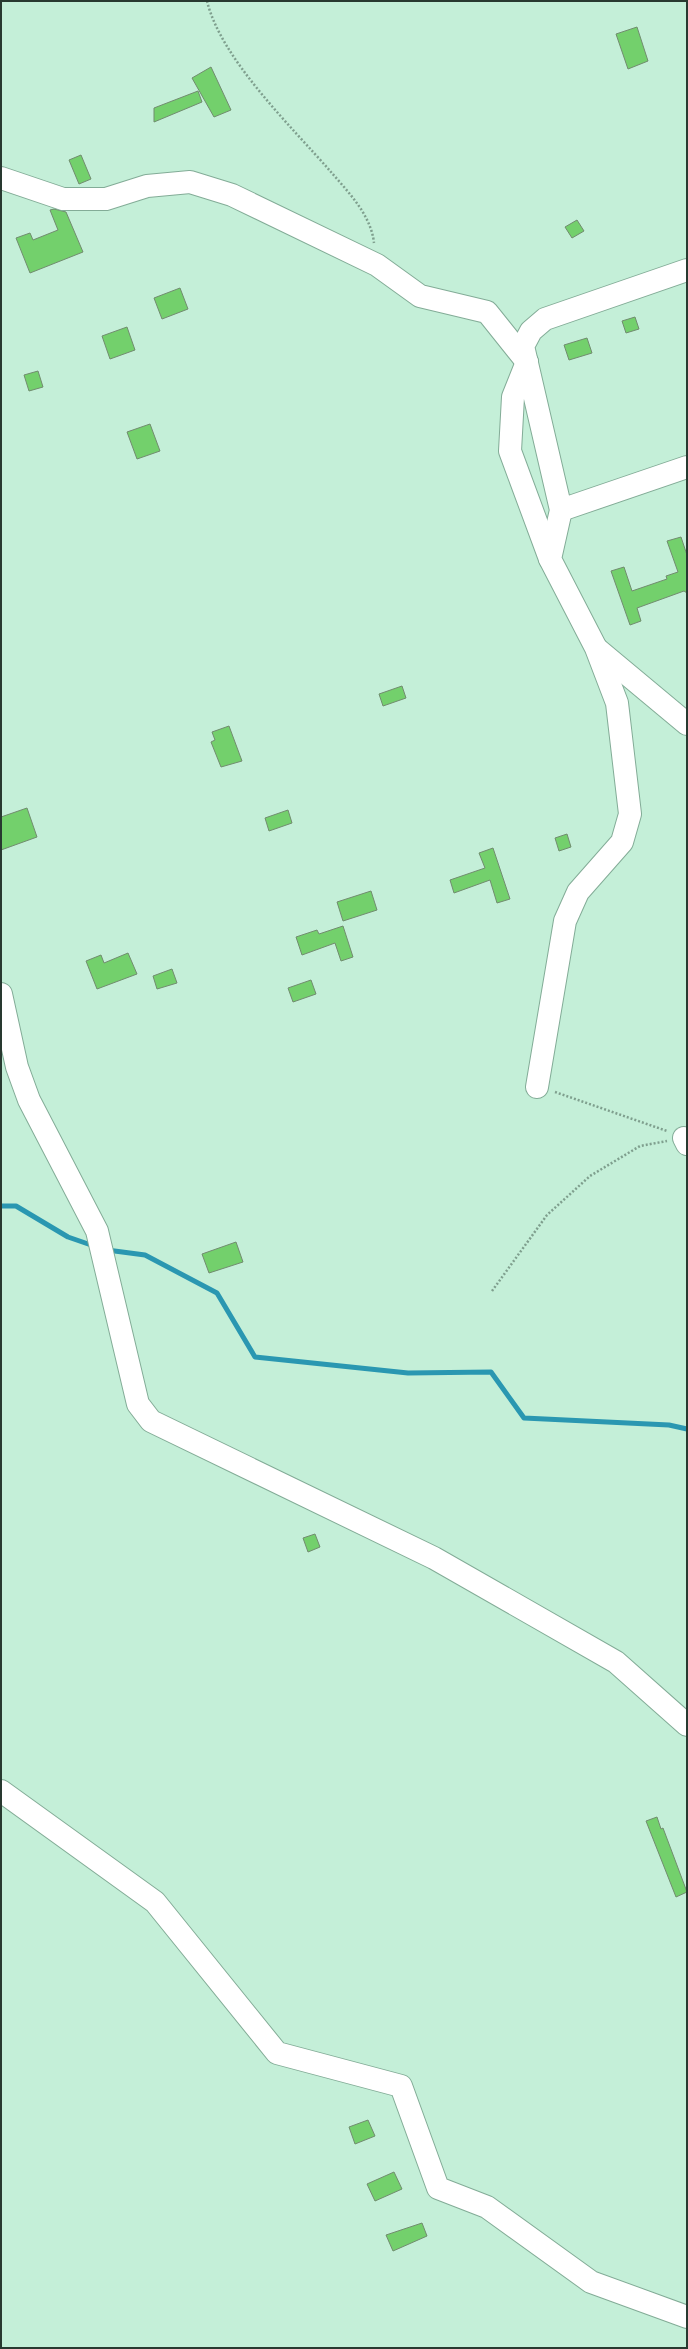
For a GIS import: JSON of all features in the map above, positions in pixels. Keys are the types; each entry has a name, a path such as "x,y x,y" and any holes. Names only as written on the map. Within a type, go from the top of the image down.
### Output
{"street":[{"path":"1,178 63,199 106,199 147,186 190,182 232,195 377,265 420,296 487,312 527,362"},
{"path":"550,559 561,510 523,346 531,331 546,319 687,270"},
{"path":"527,362 512,397 510,451 550,559 596,648 617,703 630,814 622,842 578,892 565,921 537,1087"},
{"path":"561,510 687,467"},
{"path":"596,648 687,724"},
{"path":"1,994 17,1066 29,1100 97,1231 138,1404 151,1421 434,1558 616,1662 687,1725"},
{"path":"1,1791 156,1902 277,2053 401,2086 438,2188 487,2207 591,2282 687,2317"}],"path":[{"path":"208,1 210,11 236,62 356,201 373,231 377,265"},
{"path":"537,1087 686,1141"},
{"path":"492,1291 547,1215 590,1176 640,1146 686,1141"}],"building":[{"path":"637,27 648,61 628,69 616,34"},
{"path":"211,67 231,110 214,117 192,78"},
{"path":"198,91 202,102 154,122 154,108"},
{"path":"81,155 91,179 79,184 69,160"},
{"path":"54,209 66,212 83,252 30,273 16,238 30,233 33,240 58,230 50,210"},
{"path":"577,220 584,231 572,238 565,227"},
{"path":"180,288 188,309 162,319 154,298"},
{"path":"635,317 639,329 626,333 622,321"},
{"path":"127,327 135,350 110,359 102,336"},
{"path":"587,338 592,353 569,360 564,345"},
{"path":"38,371 43,387 29,391 24,375"},
{"path":"150,424 160,451 137,459 127,432"},
{"path":"681,537 687,555 687,593 684,591 637,608 641,621 630,625 611,571 624,567 632,591 667,579 666,576 678,572 667,541"},
{"path":"402,686 406,698 383,706 379,694"},
{"path":"229,726 242,761 221,767 211,742 215,740 212,732"},
{"path":"27,808 37,837 1,850 1,817"},
{"path":"288,810 292,823 269,831 265,818"},
{"path":"567,834 571,847 559,851 555,838"},
{"path":"493,848 510,899 497,903 490,880 454,893 450,880 485,868 479,853"},
{"path":"371,891 377,910 343,921 337,902"},
{"path":"343,926 353,957 341,961 335,943 302,955 296,937 317,930 319,934"},
{"path":"128,953 137,974 97,989 86,961 101,955 104,963"},
{"path":"172,969 177,983 157,989 153,976"},
{"path":"311,980 316,994 293,1002 288,988"},
{"path":"236,1242 243,1262 209,1273 202,1254"},
{"path":"315,1534 320,1547 308,1552 303,1538"},
{"path":"657,1817 661,1829 663,1828 687,1892 676,1897 646,1821"},
{"path":"368,2120 375,2136 355,2144 349,2127"},
{"path":"394,2172 402,2189 375,2201 367,2184"},
{"path":"422,2223 427,2236 393,2251 386,2235"}],"waterway":[{"path":"1,1206 16,1206 68,1237 94,1246"},
{"path":"107,1250 145,1255 217,1293 255,1357 408,1373 491,1372 524,1418 669,1425 687,1429"}]}
